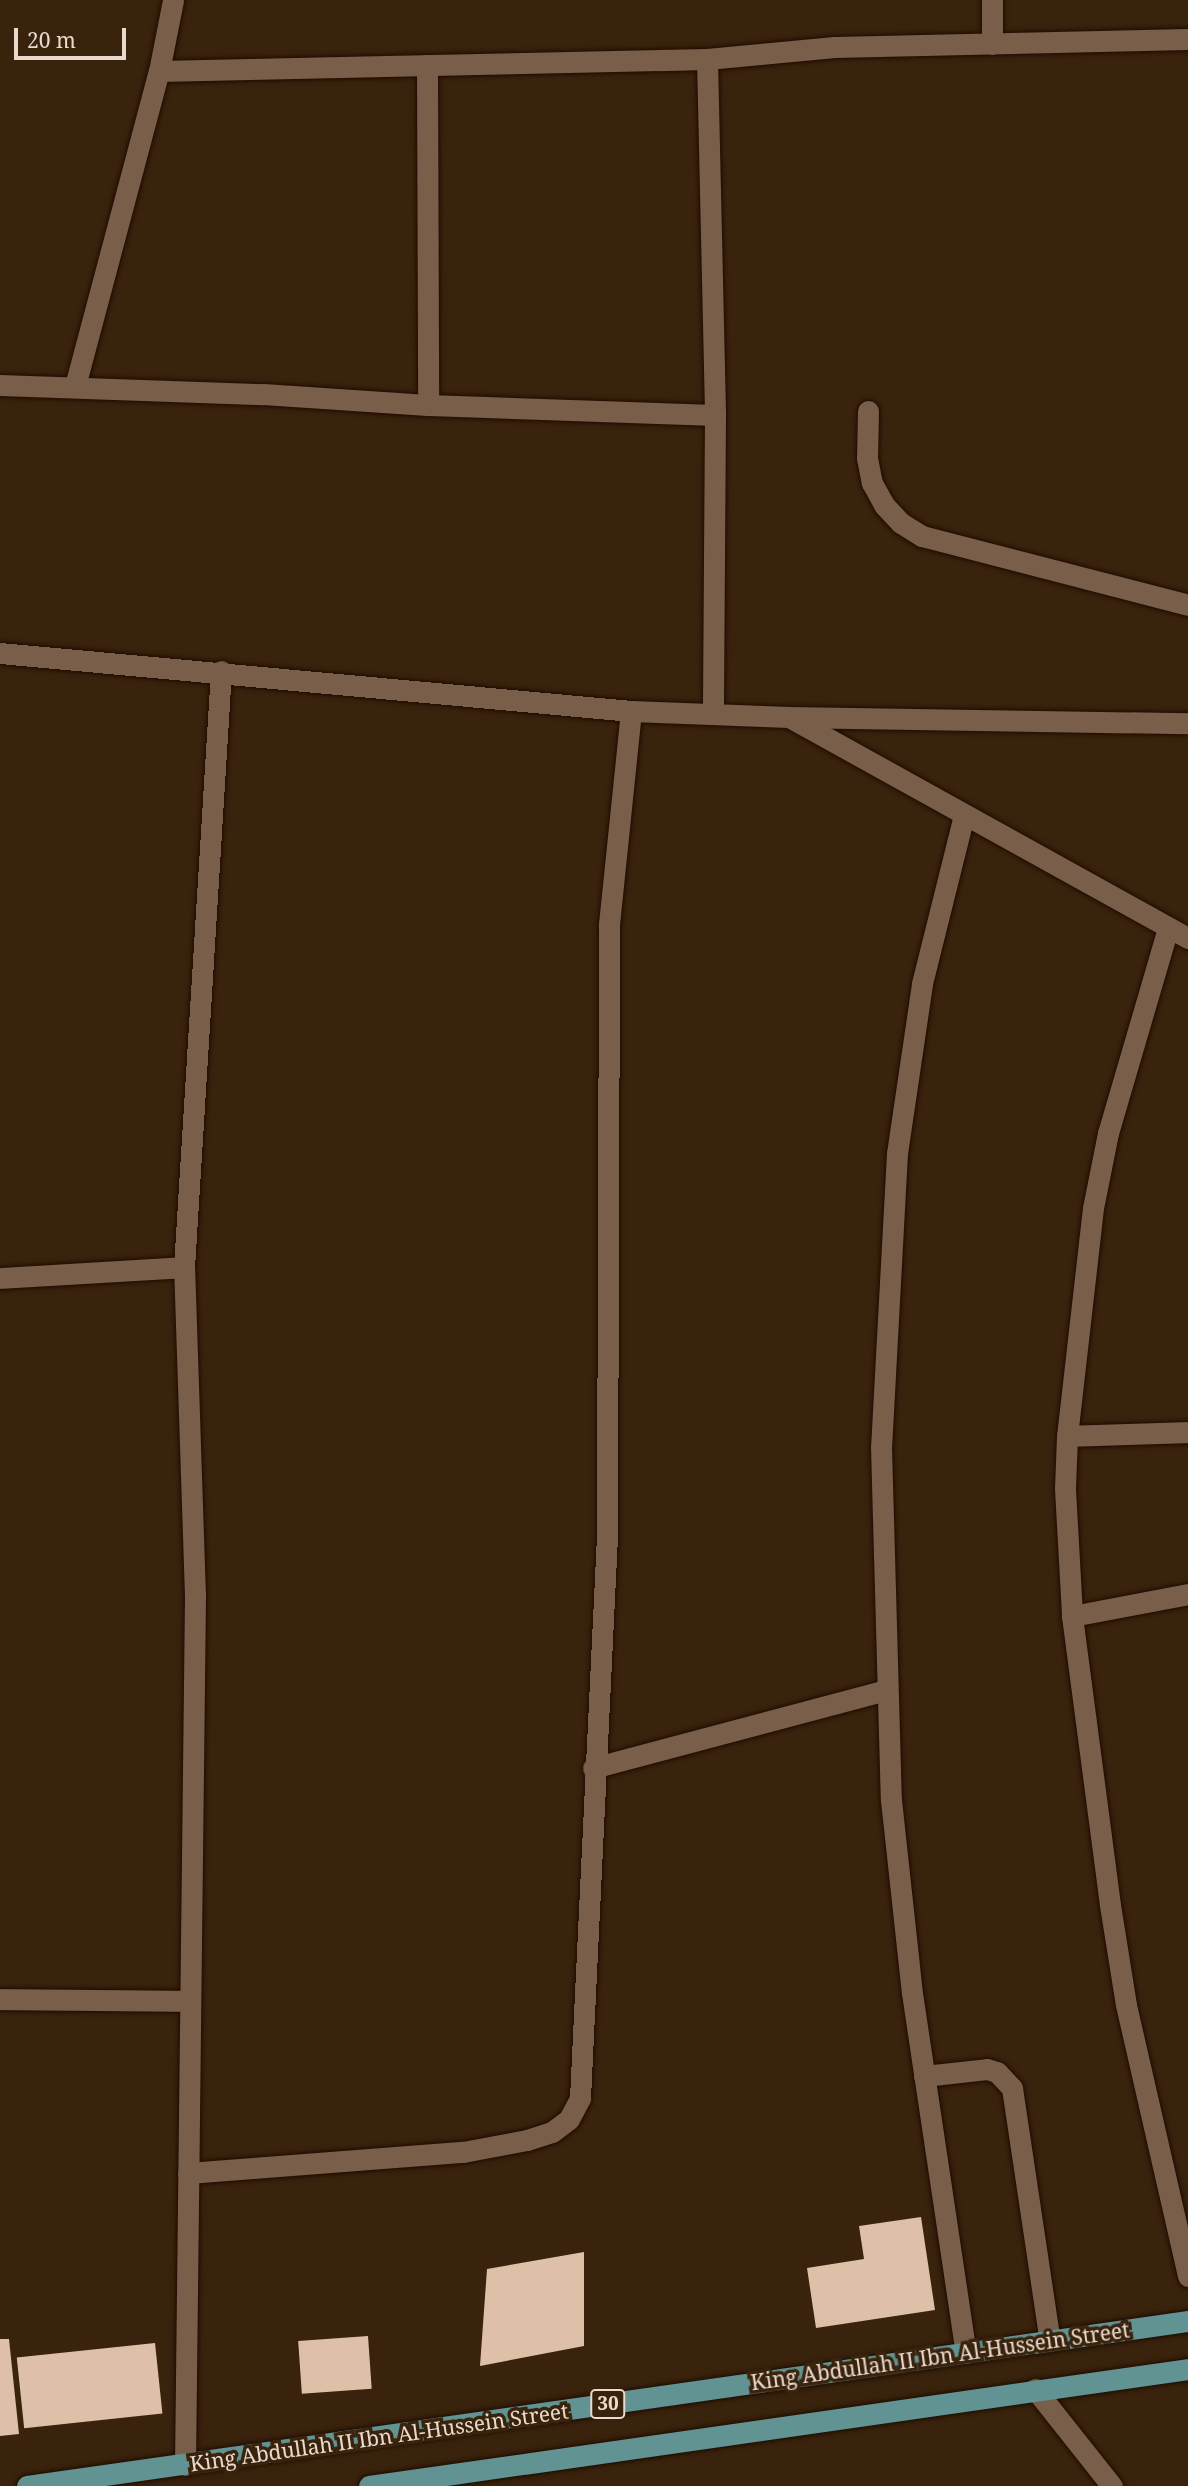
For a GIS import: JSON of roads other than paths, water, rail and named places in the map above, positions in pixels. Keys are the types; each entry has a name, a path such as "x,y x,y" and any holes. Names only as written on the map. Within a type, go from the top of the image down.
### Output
{"main road":[{"name":"King Abdullah II Ibn Al-Hussein Street","path":"27,2486 1188,2321"},
{"name":"30","path":"379,2485 1188,2369"}],"street":[{"path":"75,386 159,71 173,0"},
{"path":"992,0 992,44"},
{"path":"159,71 706,59 834,47 1188,39"},
{"path":"706,59 715,415 713,712"},
{"path":"427,65 428,405"},
{"path":"0,384 263,394 428,405 715,415"},
{"path":"868,411 867,458 872,483 884,505 901,523 922,536 1188,605"},
{"path":"0,653 221,671 631,711 713,712 789,717 1188,723"},
{"path":"185,2465 195,1597 184,1267 221,671"},
{"path":"188,2173 463,2152 552,2132 569,2119 580,2098 593,1768 607,1535 608,947 631,711"},
{"path":"789,717 1188,937"},
{"path":"964,815 922,984 897,1153 881,1447 886,1690 891,1801 902,1924 966,2353"},
{"path":"1168,928 1102,1158 1093,1208 1067,1436 1065,1489 1072,1616 1126,2005 1188,2276"},
{"path":"0,1278 184,1267"},
{"path":"1067,1436 1188,1432"},
{"path":"1072,1616 1188,1594"},
{"path":"593,1768 886,1690"},
{"path":"0,1998 190,2001"},
{"path":"924,2076 987,2068 997,2072 1012,2088 1050,2341"},
{"path":"1035,2389 1112,2486"}]}
